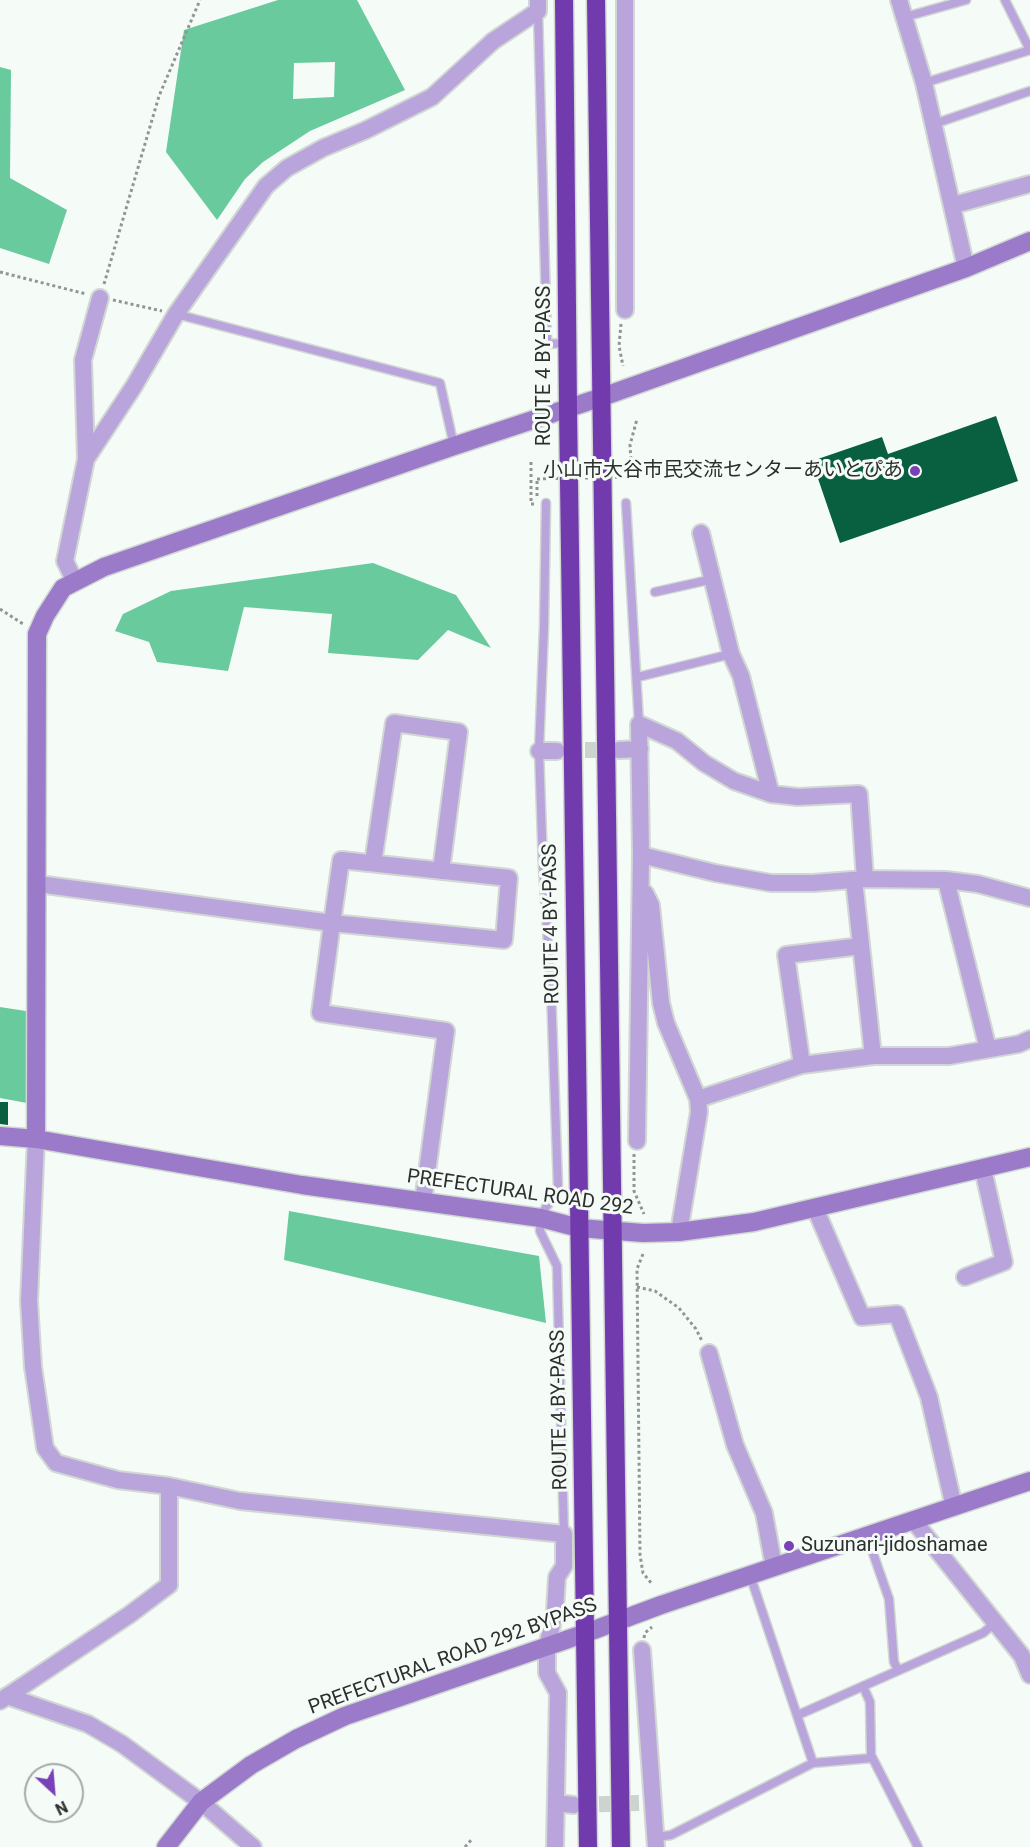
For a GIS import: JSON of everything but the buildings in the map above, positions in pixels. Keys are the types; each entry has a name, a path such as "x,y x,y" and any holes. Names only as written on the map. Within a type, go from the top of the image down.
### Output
{"highway":[{"name":"ROUTE 4 BY-PASS","path":"564,0 588,1847"},
{"path":"596,0 621,1847"}],"street":[{"path":"625,0 625,310"},
{"path":"899,0 934,123 954,205 966,268"},
{"path":"86,459 134,386 176,314 266,186 287,168 323,148 366,130 432,97 493,41 538,6"},
{"path":"954,205 1030,184"},
{"path":"555,1847 558,1694 548,1673 547,1647 555,1611 556,1577 564,1566 564,1534 240,1501 169,1486 118,1480 56,1463 45,1448 33,1367 29,1301 36,1139 37,633 63,588 104,567 568,409 966,268 1030,241"},
{"path":"75,582 65,561 86,459 83,360 100,298"},
{"path":"701,533 731,654 741,676 771,794"},
{"path":"373,863 394,723 459,732 441,871"},
{"path":"637,1141 641,855 639,724 677,741 704,763 734,782 771,794 798,797 859,794 861,946 873,1056"},
{"path":"619,750 640,749"},
{"path":"539,751 557,751"},
{"path":"641,855 715,873 771,883 813,883 859,879 946,880 978,884 1030,898"},
{"path":"38,884 332,923 504,940 509,878 341,860 332,923 320,1013 446,1031 423,1202"},
{"path":"946,880 988,1049"},
{"path":"640,884 651,905 661,1003 666,1023 698,1099 699,1112 679,1232"},
{"path":"802,1065 786,955 861,946"},
{"path":"698,1099 802,1065 873,1056 949,1056 1019,1044 1030,1039"},
{"name":"PREFECTURAL ROAD 292","path":"0,1136 36,1139 302,1185 541,1218 579,1228 613,1231 679,1232 734,1226 1030,1157"},
{"path":"965,1277 1004,1262 983,1169"},
{"path":"815,1208 862,1317 897,1314 929,1397 954,1507"},
{"path":"709,1353 735,1445 764,1513 774,1567"},
{"name":"PREFECTURAL ROAD 292 BYPASS","path":"166,1847 201,1802 251,1765 296,1739 345,1716 750,1575 1030,1481"},
{"path":"3,1699 129,1615 169,1585 169,1486"},
{"path":"913,1521 1022,1656 1030,1675"},
{"path":"642,1650 648,1803 656,1842"},
{"path":"3,1699 88,1724 122,1744 201,1802 253,1847"},
{"path":"556,1803 574,1805"}],"lane":[{"path":"905,17 966,0"},
{"path":"924,83 1030,50 1026,31 1005,0"},
{"path":"538,6 547,344 568,343"},
{"path":"934,123 1030,91"},
{"path":"176,314 440,383 454,446"},
{"path":"546,502 539,751 558,1187 541,1218 540,1231 557,1266 564,1534"},
{"path":"626,503 638,676 639,724"},
{"path":"655,592 712,579"},
{"path":"638,676 731,654"},
{"path":"867,1536 889,1599 894,1662 898,1670"},
{"path":"750,1575 813,1763"},
{"path":"798,1715 983,1633 995,1623"},
{"path":"863,1686 870,1702 872,1758 918,1847"},
{"path":"656,1842 813,1763 872,1758"}],"path":[{"path":"100,298 159,96 200,0"},
{"path":"0,272 100,298 176,314"},
{"path":"623,366 620,346 621,324 625,310"},
{"path":"531,462 531,504 537,504 537,478 632,477 630,445 637,419"},
{"path":"0,609 37,633"},
{"path":"637,1141 634,1150 634,1191 644,1214"},
{"path":"643,1254 637,1269 640,1554 643,1573 652,1584"},
{"path":"637,1287 655,1291 678,1308 696,1329 709,1353"},
{"path":"465,1847 472,1839"}],"green space":[{"path":"278,0 357,0 405,90 310,131 263,162 245,179 217,220 166,152 184,30","holes":["335,62 334,97 293,99 294,63"]},
{"path":"0,67 11,70 10,178 67,210 49,264 0,248"},
{"path":"373,563 456,595 491,648 448,630 418,660 328,653 332,614 244,607 228,671 157,662 149,642 115,631 123,614 171,591"},
{"path":"0,1007 45,1014 43,1106 0,1098"},
{"path":"289,1211 539,1256 546,1323 284,1260"}],"tunnel":[{"path":"561,750 619,750"},
{"path":"575,1805 642,1803"}],"place":[{"name":"小山市大谷市民交流センターあいとぴあ","path":"915,471"},
{"name":"Suzunari-jidoshamae","path":"789,1546"}]}
